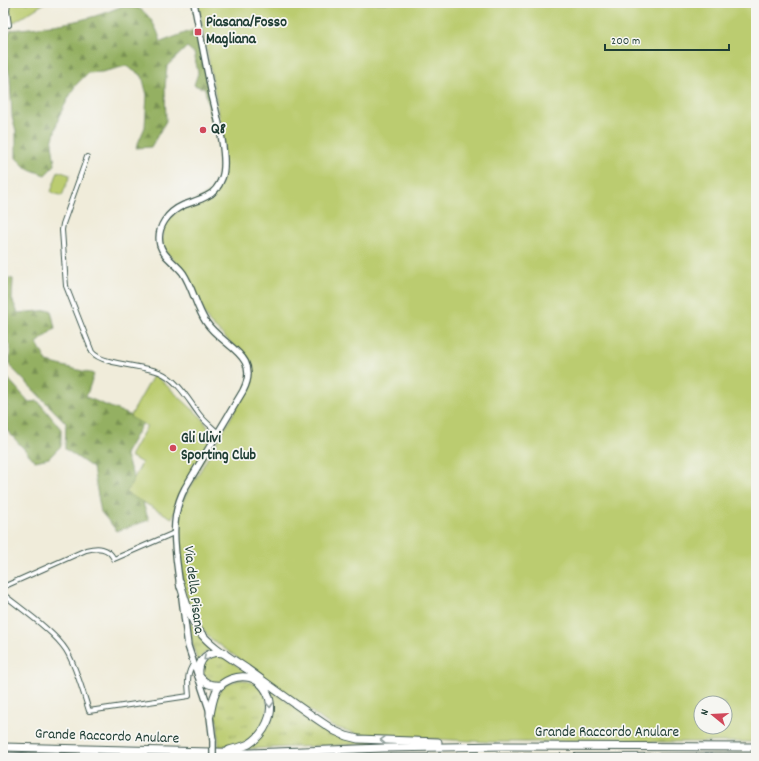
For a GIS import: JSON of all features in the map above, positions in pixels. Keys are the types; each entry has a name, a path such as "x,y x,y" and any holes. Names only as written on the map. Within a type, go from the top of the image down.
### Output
{"highway":[{"path":"180,583 186,604 199,631 206,638 224,653 335,731 346,736 363,739 506,746"},
{"path":"224,653 213,652 204,657 199,666 199,676 203,681 210,685 221,685 236,678 253,679 265,689 270,699 271,706 269,720 257,738 248,744 225,752"},
{"path":"210,715 214,696 221,685"},
{"name":"Grande Raccordo Anulare","path":"3,748 214,754 225,752 250,753 383,748 506,746 756,746"},
{"name":"Grande Raccordo Anulare","path":"3,756 76,758"},
{"name":"Grande Raccordo Anulare","path":"358,758 756,757"}],"main road":[{"name":"Via della Pisana","path":"194,3 223,152 224,173 219,185 211,194 180,207 168,216 161,228 159,239 164,253 183,274 208,325 241,355 248,367 248,378 245,387 181,497 175,513 174,533 188,642 210,715 214,754"}],"street":[{"path":"8,3 7,11 9,25"},
{"path":"87,157 62,230 66,286 92,352 100,358 150,369 168,377 180,387 202,418 218,433"},
{"path":"3,587 86,550 99,548 109,551 114,559 174,533"},
{"path":"3,594 46,629 66,650 89,711 189,696 188,674 194,663"}],"green space":[{"path":"3,3 45,3 3,29"},
{"path":"198,3 756,3 756,742 490,742 361,735 331,726 210,638 193,615 183,585 177,526 181,504 244,395 251,375 250,364 244,355 209,322 185,272 166,252 162,242 163,230 169,219 180,209 221,186 224,142"},
{"path":"122,6 132,6 143,11 154,25 161,42 193,30 197,32 210,91 215,124 211,120 205,89 194,85 198,73 194,53 187,47 167,66 165,88 166,121 151,147 136,148 145,127 147,95 142,76 126,66 102,72 88,73 75,86 59,116 52,143 55,165 45,175 26,168 16,158 16,131 12,116 10,78 3,46 11,30 82,20"},
{"path":"58,171 70,175 62,196 51,192"},
{"path":"3,277 13,279 12,299 18,313 51,310 55,328 37,343 47,362 94,374 86,397 144,421 125,454 149,520 117,531 101,512 93,468 65,449 66,423 10,366 10,345 3,343"},
{"path":"3,373 29,402 38,401 61,429 61,446 49,458 35,461 3,426"},
{"name":"Gli Ulivi Sporting Club","path":"154,374 202,418 215,439 172,518 126,493 142,463 130,456 147,426 130,417"},
{"path":"189,620 214,649 206,652 197,661 192,642"},
{"path":"220,654 254,677 213,682 205,677 203,672 204,663 208,658"},
{"path":"243,680 254,684 266,697 268,705 264,723 258,732 248,741 236,746 219,748 218,726 215,710 217,696 227,684"},
{"path":"267,687 329,731 392,743 245,749 270,724 274,705 272,696"}],"place":[{"name":"Piasana/Fosso Magliana","path":"198,32"},
{"name":"Q8","path":"203,130"},
{"name":"Gli Ulivi Sporting Club","path":"173,448"}]}
